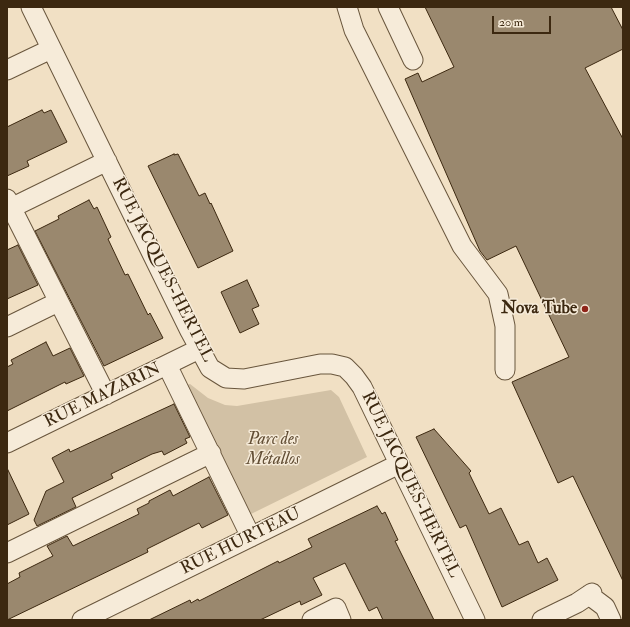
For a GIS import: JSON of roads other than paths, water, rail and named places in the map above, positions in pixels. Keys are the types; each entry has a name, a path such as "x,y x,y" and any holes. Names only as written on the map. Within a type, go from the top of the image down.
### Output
{"street":[{"name":"RUE JACQUES-HERTEL","path":"31,7 199,349 210,368 226,378 244,379 320,364 332,364 345,367 362,387 476,620"},
{"path":"347,7 354,30 462,246 498,294 505,326 505,370"},
{"path":"388,7 413,60"},
{"path":"7,70 51,48"},
{"path":"106,395 9,205 107,161"},
{"path":"7,327 58,302"},
{"name":"RUE MAZARIN","path":"7,443 199,349"},
{"path":"168,365 251,537"},
{"path":"7,554 211,453"},
{"name":"RUE HURTEAU","path":"82,620 399,464"},
{"path":"542,620 577,603 591,594 605,607 611,620"},
{"path":"312,620 336,608 341,620"}],"place":[{"name":"Nova Tube","path":"585,309"}],"park label":[{"name":"Parc des Métallos","path":"273,450"}]}
